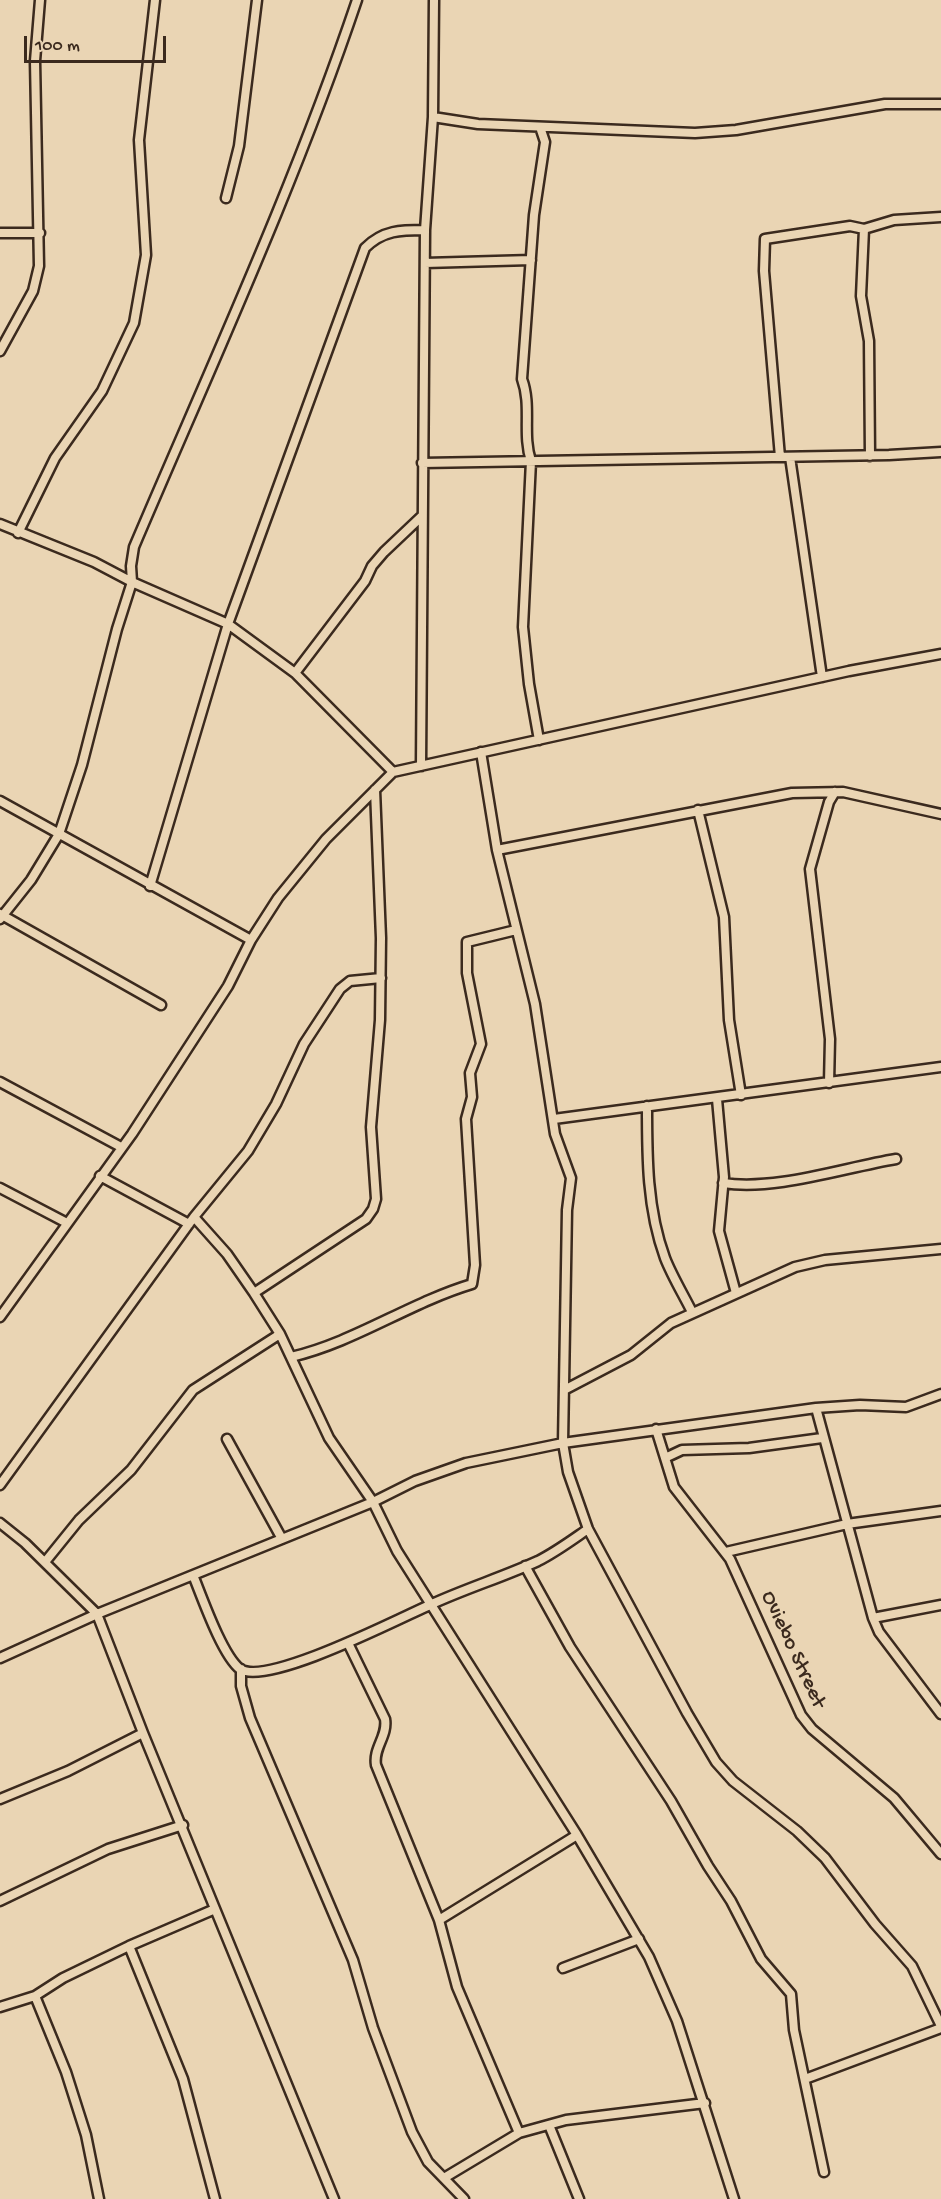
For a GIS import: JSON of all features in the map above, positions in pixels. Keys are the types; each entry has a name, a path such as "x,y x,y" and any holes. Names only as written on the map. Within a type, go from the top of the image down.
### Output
{"street":[{"path":"0,351 33,291 39,266 35,62 40,0"},
{"path":"18,533 55,458 102,391 134,322 146,255 139,140 156,0"},
{"path":"226,198 238,146 257,0"},
{"path":"161,1005 1,916 31,880 59,834 82,765 117,629 132,582 134,547 278,213 315,121 357,0"},
{"path":"421,766 425,230 433,117 434,0"},
{"path":"433,117 478,124 695,133 736,130 885,104 941,104"},
{"path":"538,740 529,684 523,618 531,461 526,445 528,396 522,379 534,215 545,142 540,127"},
{"path":"780,457 764,271 765,239 850,226 864,229 894,220 941,217"},
{"path":"864,229 861,296 869,341 870,456"},
{"path":"150,886 228,624 365,248 377,236 396,231 425,230"},
{"path":"0,233 40,233"},
{"path":"425,262 531,260"},
{"path":"422,463 870,456 941,452"},
{"path":"790,457 822,678"},
{"path":"295,673 365,581 372,566 422,516"},
{"path":"0,524 94,562 132,582 228,624 295,673 393,772"},
{"path":"0,1317 121,1146 228,986 251,940 278,898 326,839 393,772 941,654"},
{"path":"481,752 497,850 530,978 555,1134 571,1178 572,1188 567,1210 566,1389 563,1443 568,1472 588,1529 687,1713 716,1762 733,1781 797,1831 825,1858 875,1924 912,1966 941,2027 806,2079"},
{"path":"254,1293 366,1219 374,1209 376,1199 371,1127 381,978 375,790"},
{"path":"497,850 792,793 835,792 875,797 941,814"},
{"path":"829,1083 830,1039 810,869 829,802 835,792"},
{"path":"0,801 251,940"},
{"path":"698,810 724,917 729,1020 741,1095"},
{"path":"291,1357 318,1351 472,1284 475,1265 466,1119 472,1097 470,1073 481,1044 467,973 466,942 516,930"},
{"path":"0,1485 61,1398 136,1301 192,1221 248,1151 276,1104 304,1044 340,989 350,981 381,978"},
{"path":"554,1119 717,1099 941,1067"},
{"path":"0,1082 121,1146"},
{"path":"717,1099 723,1183 719,1230 726,1264 736,1293"},
{"path":"647,1106 649,1190 655,1220 665,1258 692,1312"},
{"path":"723,1183 742,1186 770,1183 896,1159"},
{"path":"100,1176 192,1221 227,1254 280,1334 329,1438 373,1502 397,1551 577,1835 639,1939 677,2022 705,2103 734,2199"},
{"path":"0,1188 67,1223"},
{"path":"566,1389 631,1355 671,1323 795,1267 825,1260 941,1249"},
{"path":"45,1562 79,1520 131,1470 193,1390 280,1334"},
{"path":"0,1658 97,1614 373,1502 415,1480 466,1462 563,1443 816,1408 860,1405 906,1407 941,1394"},
{"path":"816,1408 822,1438 873,1618 879,1632 941,1714"},
{"name":"Oviebo Street","path":"656,1429 674,1487 726,1552 801,1715 812,1729 894,1798 941,1854"},
{"path":"665,1458 682,1450 749,1448 822,1438"},
{"path":"226,1439 282,1539"},
{"path":"726,1552 847,1524 941,1511"},
{"path":"0,1523 45,1562 97,1614 143,1733 183,1825 334,2199"},
{"path":"241,1669 257,1672 278,1668 348,1643 431,1604 525,1566 549,1554 588,1529"},
{"path":"525,1566 570,1647 671,1801 731,1901 761,1959 791,1994 794,2030 824,2172"},
{"path":"193,1575 212,1622 241,1669 241,1686 250,1718 353,1960 373,2028 412,2132 429,2162 464,2199"},
{"path":"873,1618 941,1605"},
{"path":"348,1643 385,1719 385,1732 375,1758 376,1765 439,1920 457,1987 519,2133"},
{"path":"0,1799 68,1771 143,1733"},
{"path":"0,1901 108,1849 183,1825"},
{"path":"439,1920 577,1835"},
{"path":"0,2007 35,1996 63,1978 129,1946 215,1909"},
{"path":"562,1968 639,1939"},
{"path":"129,1946 183,2079 215,2199"},
{"path":"35,1996 66,2072 86,2135 99,2199"},
{"path":"444,2178 519,2133 578,2119 705,2103"},
{"path":"549,2125 579,2199"}]}
